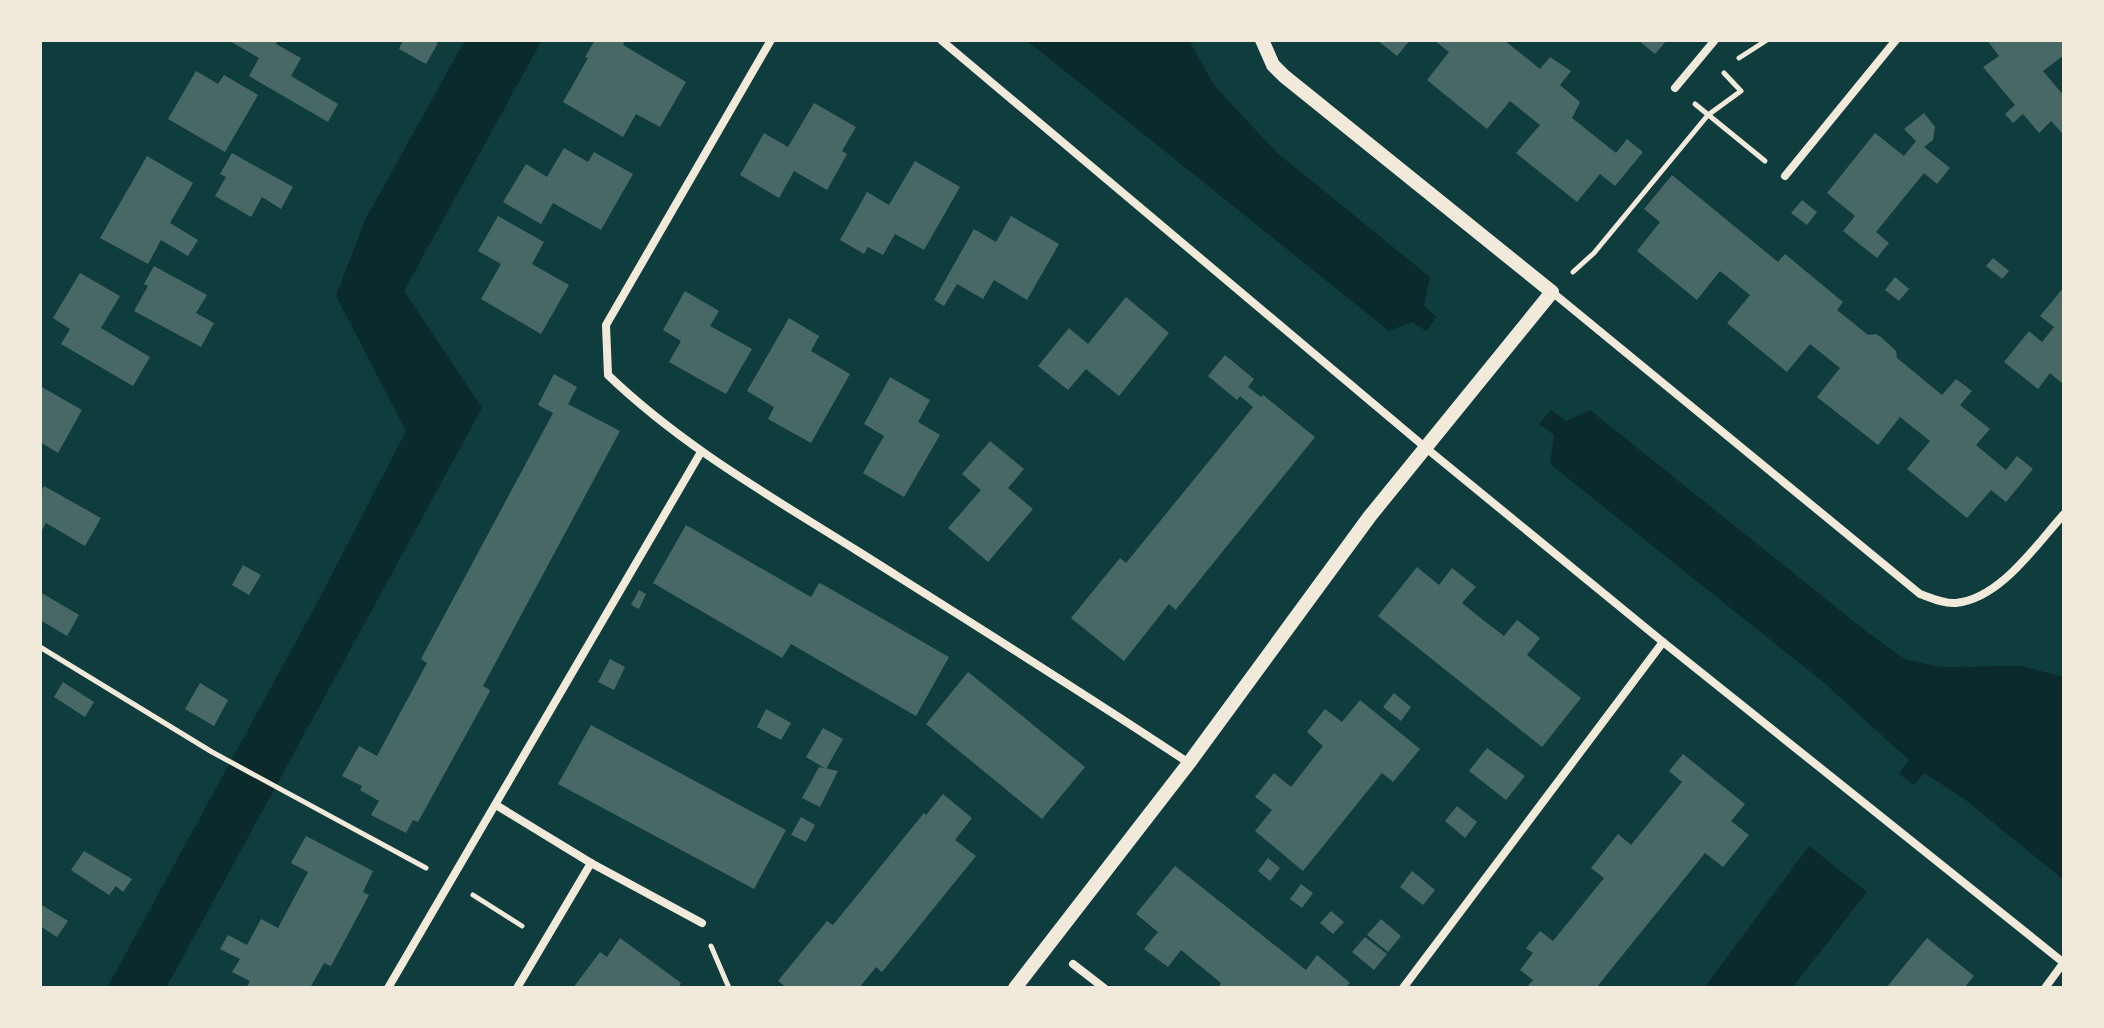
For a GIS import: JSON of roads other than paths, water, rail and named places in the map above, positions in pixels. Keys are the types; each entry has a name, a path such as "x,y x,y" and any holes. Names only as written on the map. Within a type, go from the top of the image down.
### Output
{"street":[{"path":"771,40 606,325 608,375 638,403 701,452 1189,763"},
{"path":"941,40 1426,448 2064,962 2045,988"},
{"path":"1262,40 1273,65 1284,76 1920,594 1953,604 1991,592 2064,514"},
{"path":"1675,88 1715,40"},
{"path":"1785,176 1896,40"},
{"path":"1015,988 1189,763 1370,516 1552,292"},
{"path":"388,988 701,452"},
{"path":"1403,988 1663,642"},
{"path":"496,805 591,863 702,923"},
{"path":"517,988 591,863"},
{"path":"1073,964 1104,988"}],"water":[{"path":"465,40 542,40 404,291 482,408 166,988 107,988 317,603 406,431 336,296 365,220"},
{"path":"1026,40 1189,40 1214,85 1276,152 1430,277 1424,306 1437,317 1426,331 1412,322 1389,331"},
{"path":"1551,410 1566,421 1590,410 1905,659 1940,667 2021,666 2064,677 2064,880 1963,798 1924,773 1914,785 1899,774 1909,760 1822,681 1550,464 1554,435 1539,424"},
{"path":"1809,846 1867,892 1792,988 1704,988"}]}
